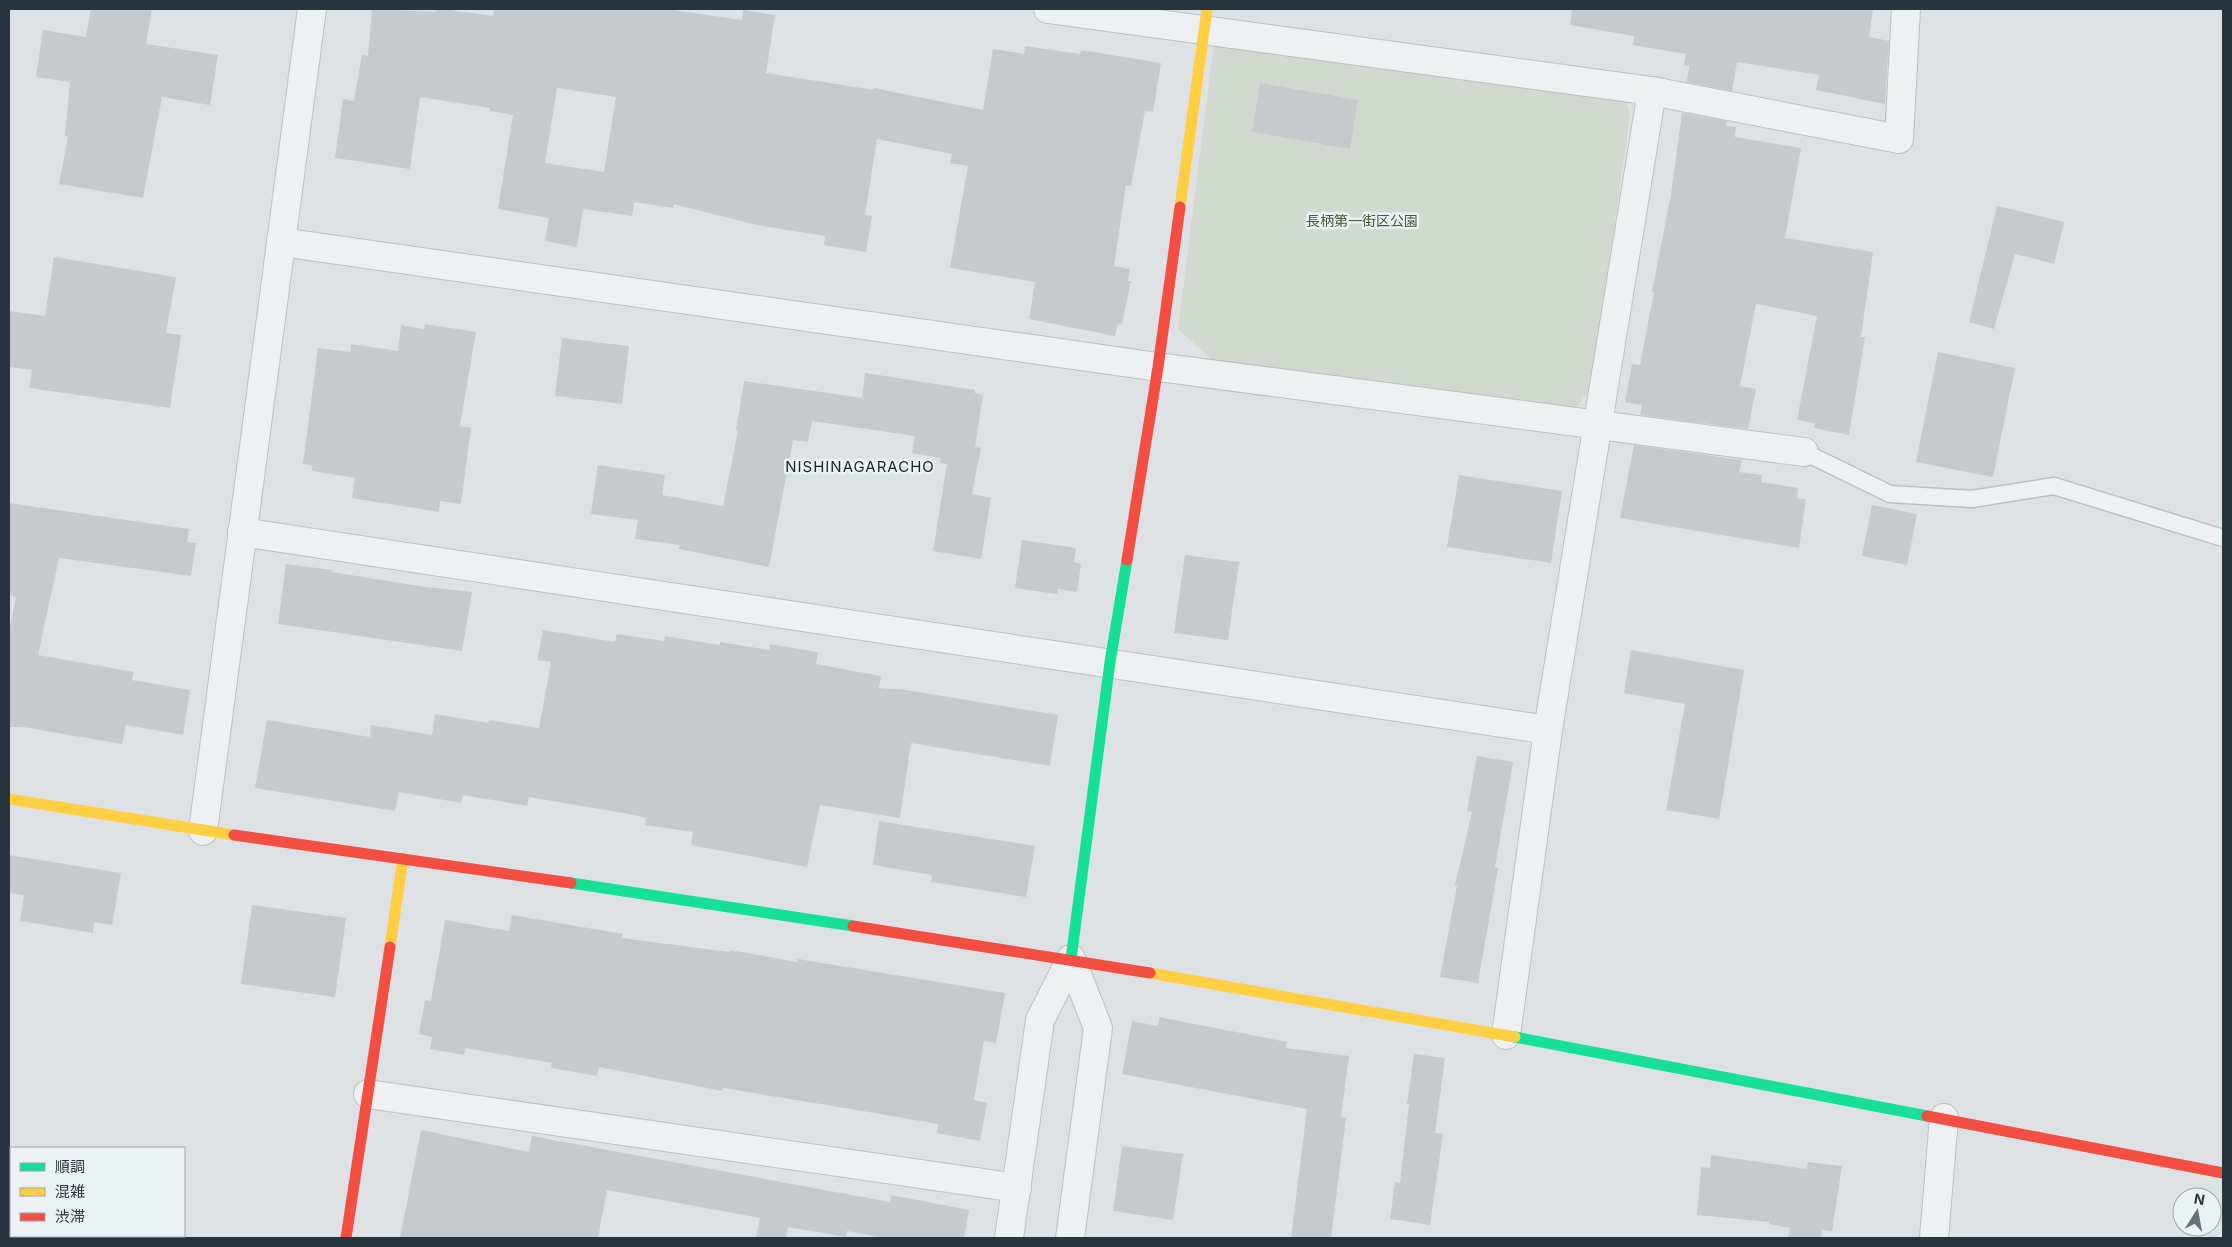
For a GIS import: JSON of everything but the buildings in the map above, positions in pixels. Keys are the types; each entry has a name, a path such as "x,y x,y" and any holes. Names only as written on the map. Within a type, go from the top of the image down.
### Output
{"street":[{"path":"203,831 312,9"},
{"path":"1048,9 1206,19 1652,90 1899,139 1906,9"},
{"path":"1010,1238 1040,1020 1072,959 1110,662 1158,367 1206,19"},
{"path":"1506,1035 1548,730 1599,426 1652,90"},
{"path":"281,242 1158,367 1804,452"},
{"path":"242,532 1110,662 1548,730"},
{"path":"9,800 203,831 403,858 1072,959 1506,1035 2223,1173"},
{"path":"346,1238 403,858"},
{"path":"1070,1238 1098,1028 1072,959"},
{"path":"368,1094 1017,1188"},
{"path":"1934,1238 1944,1118"}],"lane":[{"path":"1804,452 1890,494 1972,499 2054,486 2223,538"}],"green space":[{"name":"長柄第一街区公園","path":"1215,36 1622,91 1630,114 1593,384 1572,414 1223,369 1178,329"}],"traffic: fast":[{"path":"1071,959 1110,662 1127,560"},
{"path":"571,883 853,926"},
{"path":"1515,1037 1927,1116"}],"traffic: slow":[{"path":"1180,207 1207,9"},
{"path":"9,799 234,835"},
{"path":"390,947 403,858"},
{"path":"1150,973 1515,1037"}],"traffic: jam":[{"path":"1127,560 1158,367 1180,207"},
{"path":"234,835 571,883"},
{"path":"853,926 1150,973"},
{"path":"346,1238 390,947"},
{"path":"1927,1116 2223,1173"}],"district":[{"name":"NISHINAGARACHO","path":"860,466"}]}
